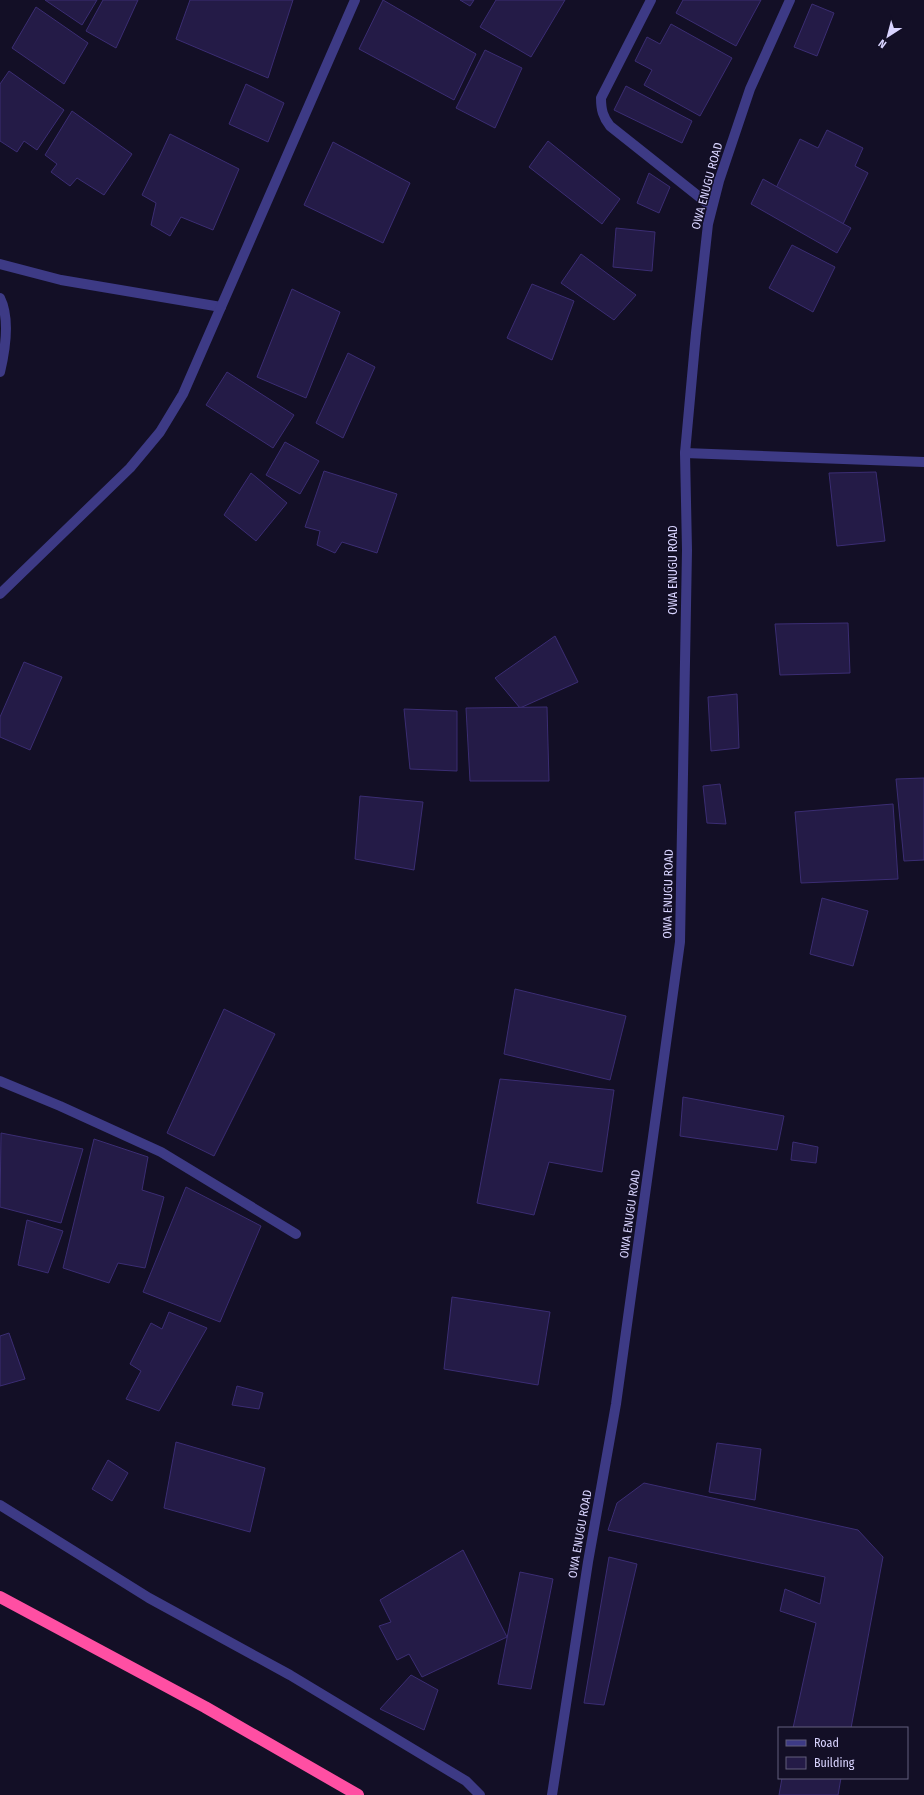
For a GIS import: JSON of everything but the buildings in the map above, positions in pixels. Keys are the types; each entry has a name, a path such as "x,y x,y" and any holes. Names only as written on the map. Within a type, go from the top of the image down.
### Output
{"highway":[{"path":"0,1597 204,1706 358,1795"}],"street":[{"path":"0,594 130,468 160,432 183,394 355,0"},
{"path":"651,0 601,98 601,108 604,117 610,126 712,207"},
{"name":"OWA ENUGU ROAD","path":"552,1795 588,1562 616,1404 680,942 687,550 685,453 700,287 708,224 724,166 750,89 790,0"},
{"path":"0,264 61,280 221,307"},
{"path":"0,298 6,325 5,348 0,372"},
{"path":"685,453 924,462"},
{"path":"0,1080 161,1152 296,1234"},
{"path":"0,1505 149,1598 290,1675 466,1781 480,1795"}]}
